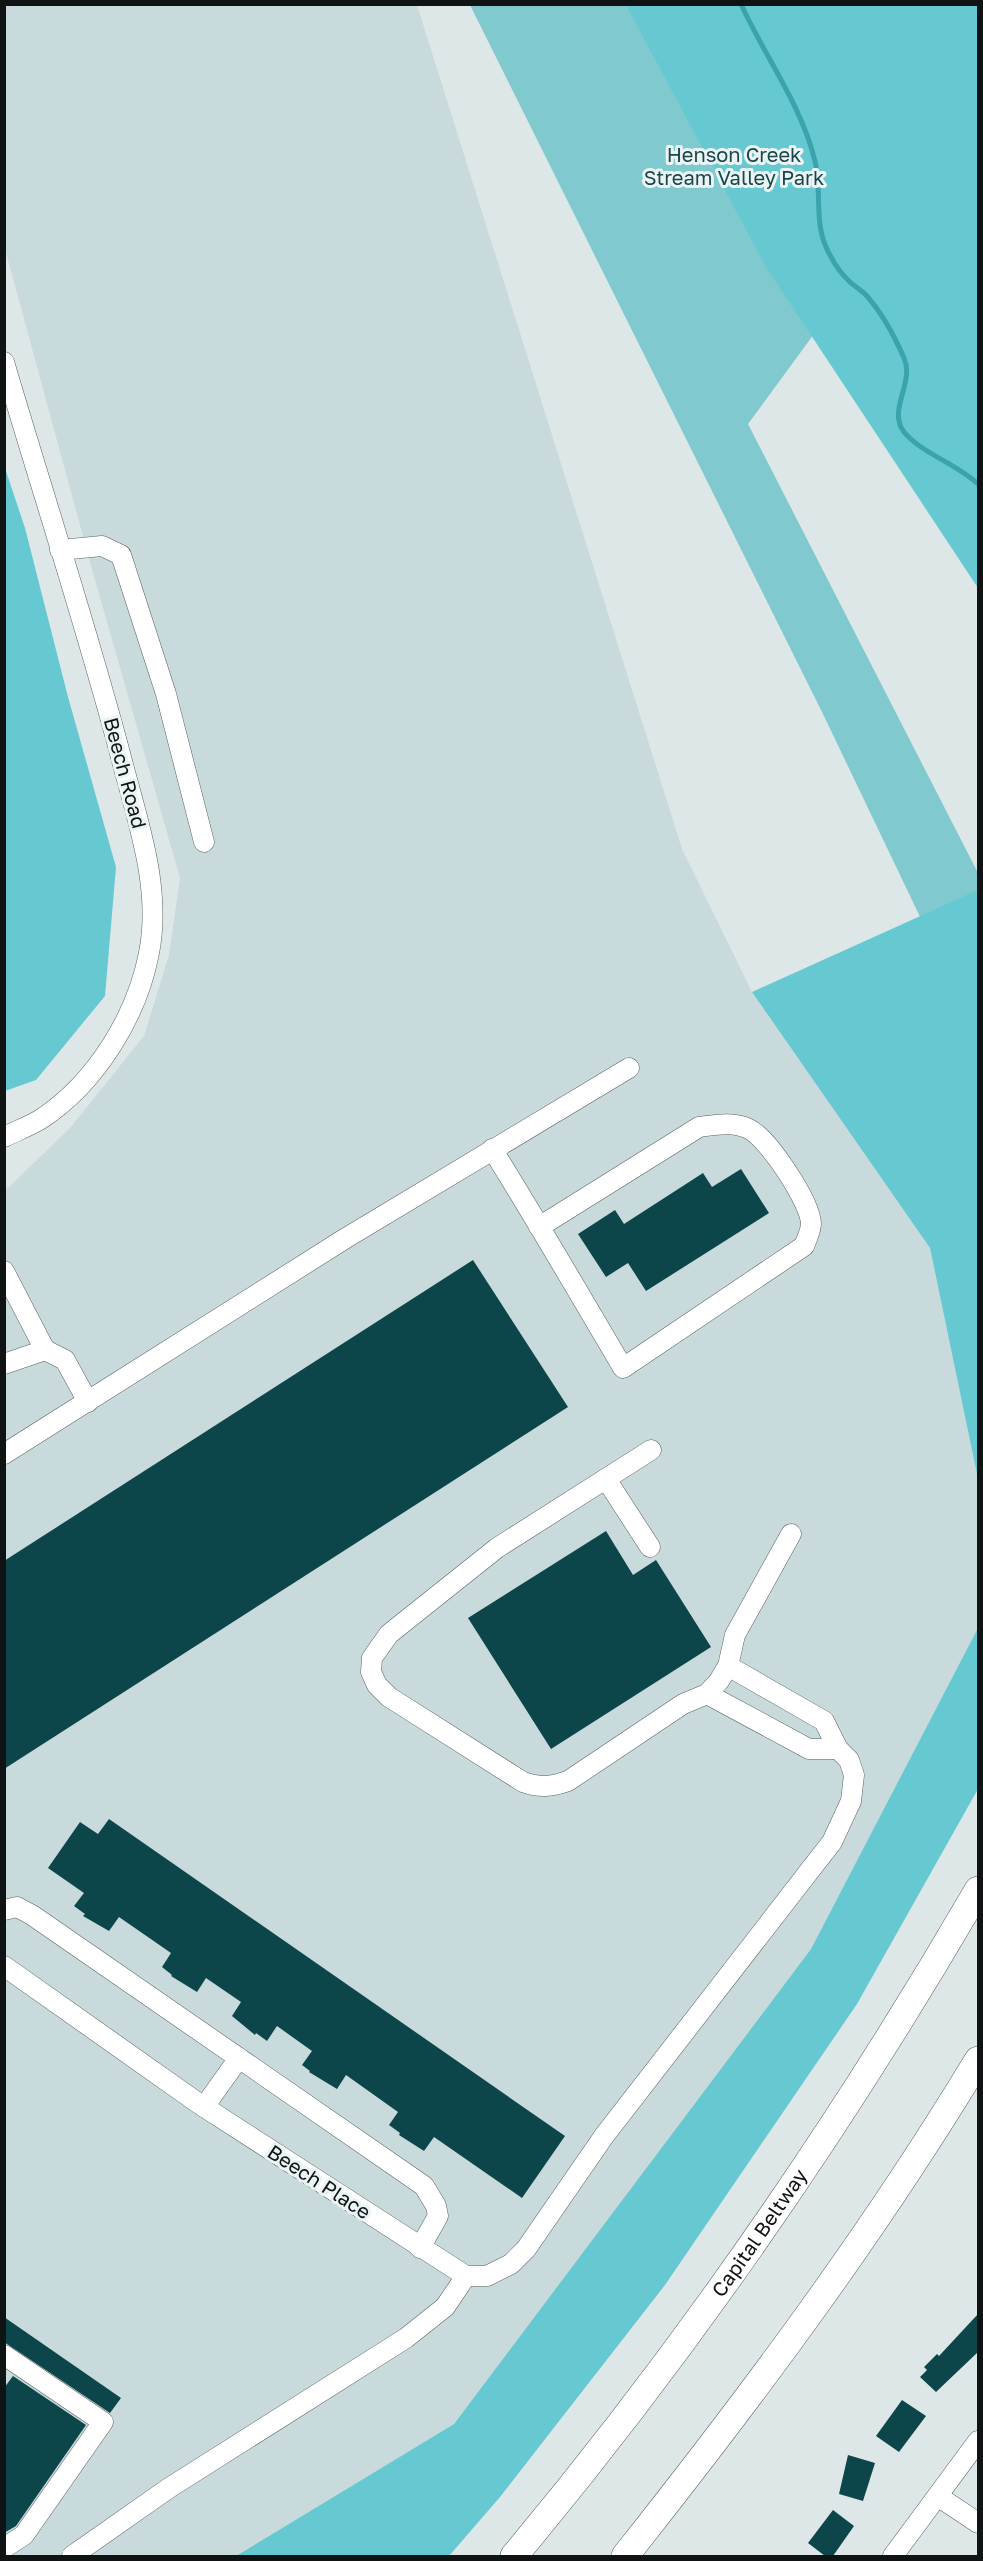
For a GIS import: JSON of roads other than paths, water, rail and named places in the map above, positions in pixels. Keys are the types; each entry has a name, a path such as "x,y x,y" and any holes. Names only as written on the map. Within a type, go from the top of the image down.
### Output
{"highway":[{"name":"Capital Beltway","path":"514,2556 645,2392 729,2277 890,2038 978,1890"},
{"path":"625,2556 714,2444 800,2328 886,2203 978,2060"}],"street":[{"name":"Beech Road","path":"4,362 98,670 149,866 152,916 150,951 138,996 119,1036 94,1070 70,1095 41,1119 4,1137"},
{"path":"60,550 102,546 121,555 166,694 204,842"},
{"path":"4,1454 346,1238 629,1068"},
{"path":"492,1149 623,1368 804,1246 811,1224 807,1204 764,1139 748,1129 725,1123 699,1127 539,1227"},
{"path":"4,1271 45,1350 64,1360 88,1402"},
{"path":"4,1364 45,1350"},
{"path":"651,1450 496,1548 405,1620 389,1634 372,1658 371,1672 377,1685 389,1697 508,1773 539,1788 568,1781 683,1704 707,1694 719,1681 728,1666 735,1635 791,1534"},
{"path":"606,1479 650,1547"},
{"path":"72,2556 169,2488 406,2338 445,2307 466,2276 487,2276 512,2264 526,2249 604,2136 832,1842 851,1801 854,1775 849,1760 838,1749 824,1721 728,1666"},
{"path":"707,1694 809,1749 838,1749"},
{"path":"4,1910 17,1907 32,1915 424,2186 436,2206 438,2216 420,2247"},
{"name":"Beech Place","path":"4,1966 204,2107 466,2276"},
{"path":"204,2107 239,2058"},
{"path":"4,2355 103,2422 24,2535 4,2548"},
{"path":"893,2556 939,2497 978,2441"},
{"path":"939,2497 978,2523"}],"waterway":[{"path":"741,4 792,100 809,140 817,172 820,226 826,247 842,273 866,295 878,310 904,358 906,377 899,406 900,424 904,432 920,446 960,470 978,484"}],"park label":[{"name":"Henson Creek Stream Valley Park","path":"734,166"}]}
